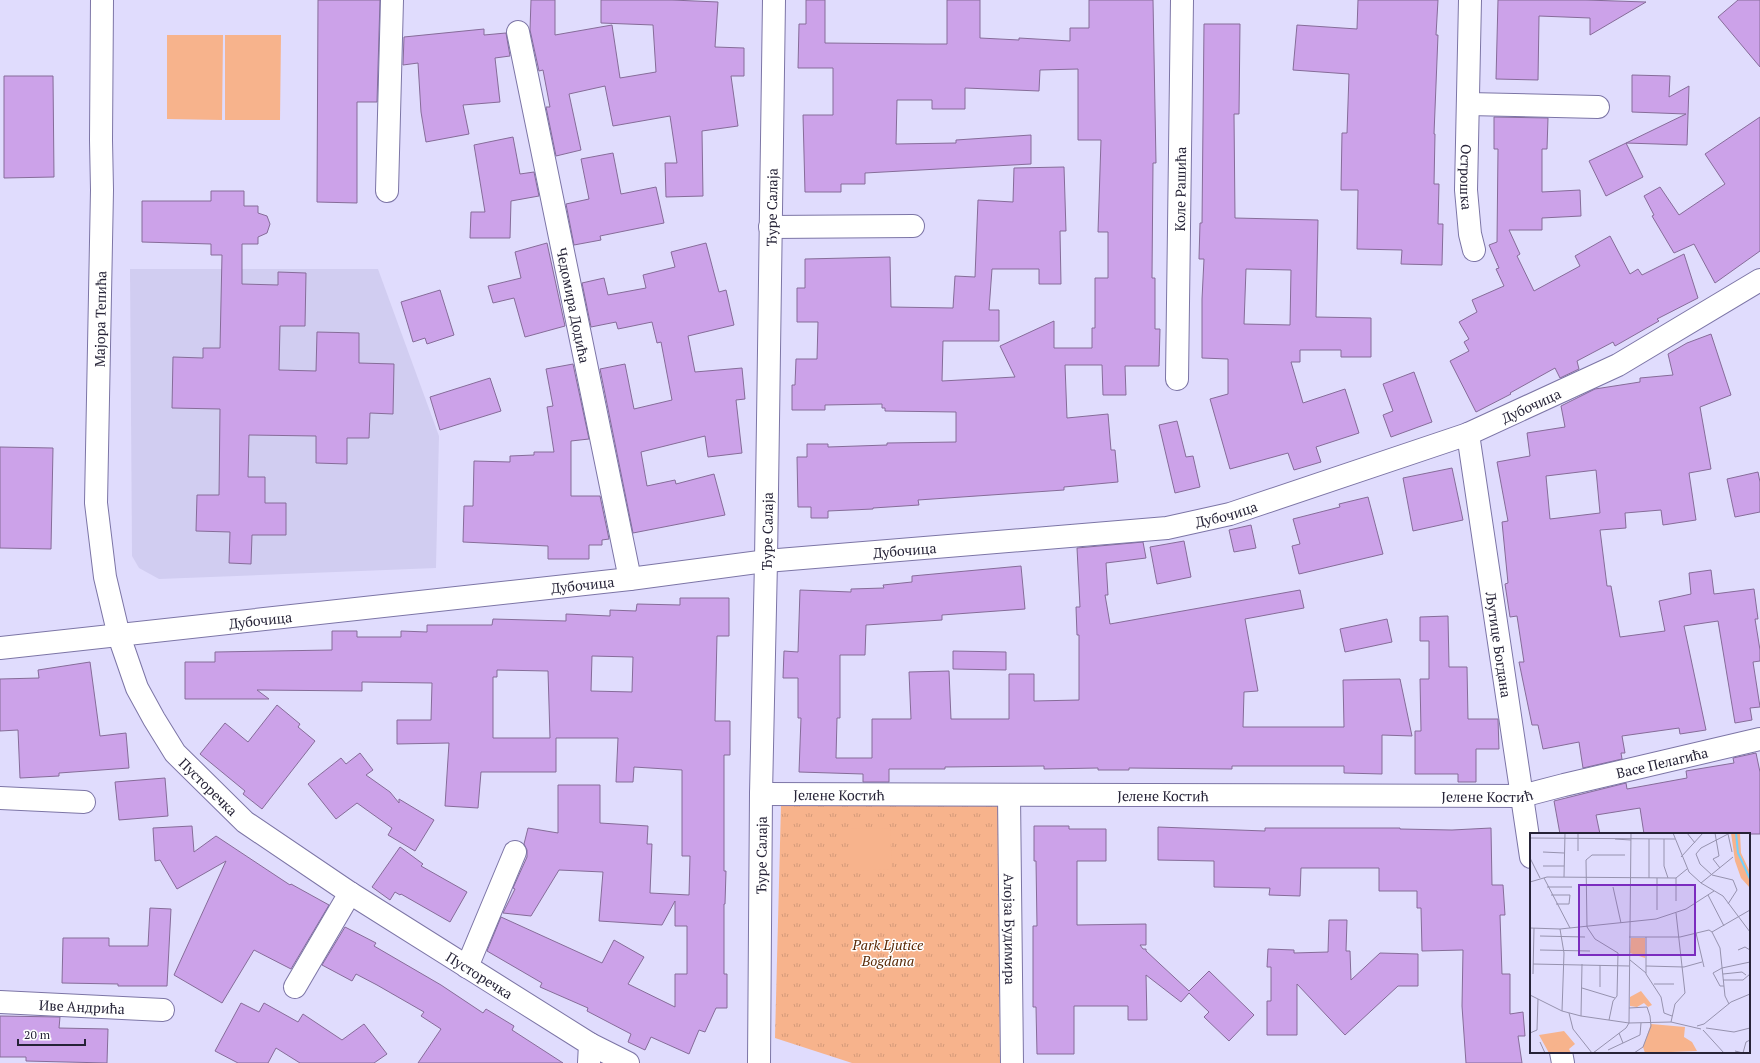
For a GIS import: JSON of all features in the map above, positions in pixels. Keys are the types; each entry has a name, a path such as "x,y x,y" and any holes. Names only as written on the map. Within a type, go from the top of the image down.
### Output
{"street":[{"name":"Мајора Тепића","path":"102,0 102,198 96,503 105,577 119,636"},
{"path":"387,191 392,0"},
{"name":"Ђуре Салаја","path":"759,1063 761,794 774,0"},
{"name":"Коле Рашића","path":"1177,379 1182,0"},
{"name":"Острошка","path":"1470,0 1467,210 1474,250"},
{"name":"Чедомира Додића","path":"518,32 630,579"},
{"path":"1468,104 1598,106"},
{"path":"770,227 913,226"},
{"name":"Дубочица","path":"0,648 630,579 766,561 1167,528 1230,514 1468,434 1618,365 1760,280"},
{"name":"Љутице Богдана","path":"1468,434 1530,849"},
{"name":"Пусторечка","path":"119,636 138,688 154,719 175,753 245,822 350,893 467,967 590,1053 628,1063"},
{"name":"Васе Пелагића","path":"1564,784 1760,740"},
{"name":"Јелене Костић","path":"761,794 1010,796 1522,796 1564,784"},
{"name":"Алојза Будимира","path":"1010,796 1012,1063"},
{"path":"0,798 84,802"},
{"path":"467,967 515,852"},
{"path":"295,987 350,893"},
{"name":"Иве Андрића","path":"0,1002 163,1010"},
{"path":"1561,1053 1562,1063"}],"shaded area":[{"path":"130,269 378,269 439,436 436,568 159,579 139,568 132,556"}],"green space":[{"path":"167,35 223,35 222,120 167,119"},
{"path":"225,35 281,35 280,120 225,120"},
{"name":"Park Ljutice Bogdana","path":"781,805 998,805 1000,1063 852,1063 775,1038"},
{"path":"851,828 890,829 892,869 851,871"}],"building":[{"path":"318,0 380,0 377,102 357,102 357,203 317,202"},
{"path":"531,0 555,0 555,35 612,25 620,78 656,72 653,25 601,23 601,0 672,0 718,2 715,47 744,48 744,76 731,76 738,126 702,131 703,196 666,197 665,163 677,163 670,116 613,126 605,86 569,94 581,150 556,156 546,107 550,107 543,70 539,71 530,30"},
{"path":"806,0 825,0 825,43 947,44 947,0 980,0 980,38 1019,40 1019,38 1070,41 1070,28 1089,28 1089,0 1153,0 1156,163 1153,163 1152,278 1155,278 1155,329 1160,329 1159,366 1125,366 1126,395 1103,395 1102,365 1065,365 1067,418 1108,414 1111,450 1115,450 1118,482 1064,487 1064,490 918,500 919,505 828,511 828,518 811,518 811,507 798,507 797,457 807,457 807,444 828,444 828,447 887,445 887,443 956,442 956,412 885,411 885,408 882,408 882,404 825,405 825,410 792,410 792,385 795,385 796,359 817,359 818,322 797,322 797,288 805,288 805,259 890,257 891,307 953,308 955,276 975,277 978,200 1013,202 1014,168 1064,167 1066,231 1060,231 1061,284 1039,284 1039,269 992,269 989,310 999,310 999,341 943,341 942,381 1015,377 1000,346 1054,321 1054,348 1092,348 1092,328 1095,328 1095,278 1108,278 1108,232 1098,232 1101,140 1078,140 1078,69 1040,70 1039,91 965,88 965,109 932,109 932,100 897,100 896,144 956,143 956,140 1031,135 1031,164 865,173 865,184 841,184 841,192 805,192 803,115 833,115 833,68 798,68 799,24 806,24"},
{"path":"1358,0 1438,0 1436,35 1438,35 1434,134 1434,184 1439,184 1438,224 1443,224 1442,265 1401,264 1402,250 1357,249 1358,190 1341,190 1342,133 1347,133 1349,74 1293,70 1297,25 1357,29"},
{"path":"1498,0 1646,2 1590,35 1590,18 1539,16 1538,80 1496,79"},
{"path":"1738,0 1760,0 1760,67 1718,17"},
{"path":"1204,24 1240,24 1239,114 1234,114 1235,218 1318,220 1316,317 1371,318 1371,357 1341,357 1341,350 1300,350 1300,362 1291,362 1303,403 1345,389 1359,433 1316,447 1321,462 1294,470 1288,453 1230,469 1210,399 1228,394 1228,359 1202,358 1204,259 1199,259 1200,223 1202,223","holes":["1246,269 1291,270 1290,325 1244,324"]},
{"path":"484,29 484,35 506,33 510,56 495,58 500,102 463,105 469,134 426,142 421,112 418,63 403,65 404,37"},
{"path":"1632,75 1670,76 1669,97 1689,86 1687,145 1626,143 1686,114 1632,112"},
{"path":"4,76 53,76 54,177 4,178"},
{"path":"1494,117 1548,118 1547,149 1542,149 1542,192 1580,190 1581,216 1542,218 1542,230 1509,230 1520,254 1517,256 1534,291 1580,266 1575,256 1610,236 1630,274 1638,269 1642,275 1684,254 1698,298 1657,319 1659,321 1615,346 1613,342 1577,361 1579,369 1560,378 1555,368 1510,393 1511,394 1476,412 1450,361 1469,351 1464,342 1469,339 1459,322 1477,312 1472,300 1504,286 1496,269 1499,268 1489,245 1497,242 1498,149 1494,149"},
{"path":"1760,117 1760,251 1715,283 1694,244 1674,253 1652,216 1654,215 1644,196 1660,187 1679,215 1725,184 1705,154"},
{"path":"513,137 520,174 534,172 539,196 511,201 510,238 470,238 471,212 485,212 474,145"},
{"path":"1626,143 1643,177 1606,196 1589,161"},
{"path":"613,153 621,194 656,187 664,223 600,236 601,240 574,245 566,204 589,199 581,159"},
{"path":"211,191 244,191 244,206 258,206 258,213 267,216 270,224 267,233 258,237 258,244 242,244 242,284 278,285 278,272 306,273 305,326 280,326 279,370 316,371 317,332 359,333 359,363 394,364 393,414 370,413 369,438 347,438 347,464 316,463 316,436 249,435 248,477 265,477 265,503 286,503 286,535 252,535 251,564 229,563 230,532 196,531 197,495 219,495 220,409 172,408 173,357 203,358 203,348 220,348 222,255 211,255 211,244 142,242 142,201 211,201"},
{"path":"547,243 565,326 525,337 514,298 493,303 488,286 521,278 515,252"},
{"path":"706,243 719,292 726,290 734,325 688,336 695,372 742,368 745,399 736,400 742,453 708,457 705,436 641,452 647,486 675,480 676,484 714,474 725,515 633,533 600,369 625,364 634,409 672,400 661,342 657,343 652,322 618,329 616,322 591,327 582,283 604,278 608,295 646,288 643,275 675,267 671,252"},
{"path":"440,290 454,335 427,344 425,338 413,342 401,302"},
{"path":"1711,334 1731,395 1700,407 1711,469 1689,473 1696,520 1663,525 1661,510 1625,513 1626,528 1600,530 1607,586 1611,586 1620,637 1665,631 1659,601 1691,594 1689,573 1711,570 1714,594 1754,589 1758,619 1755,619 1760,650 1760,661 1753,662 1760,707 1750,708 1752,720 1735,723 1718,621 1684,626 1706,730 1680,734 1679,728 1622,736 1625,753 1621,753 1622,759 1583,768 1579,742 1543,749 1538,725 1532,725 1519,662 1524,662 1517,616 1510,617 1505,584 1508,583 1502,522 1508,521 1497,462 1530,456 1527,433 1565,427 1561,406 1595,389 1640,382 1640,378 1673,375 1668,354 1687,343","holes":["1596,470 1600,513 1550,519 1546,476"]},
{"path":"573,364 589,439 571,441 571,496 600,496 609,539 602,540 602,545 589,545 589,559 548,559 548,546 463,542 464,506 473,506 474,461 510,462 510,456 534,455 534,452 554,452 547,407 553,406 546,369"},
{"path":"1414,372 1432,422 1391,437 1383,415 1393,411 1383,384"},
{"path":"490,378 501,411 440,430 430,397"},
{"path":"1177,421 1186,457 1193,456 1200,487 1175,493 1159,425"},
{"path":"0,447 53,448 51,549 0,548"},
{"path":"1452,468 1463,520 1413,531 1403,478"},
{"path":"1758,472 1760,482 1760,512 1735,517 1727,479"},
{"path":"1368,497 1383,554 1299,574 1292,546 1300,544 1293,519 1340,507 1339,504"},
{"path":"1251,525 1256,548 1234,552 1229,530"},
{"path":"1184,541 1191,577 1157,584 1150,547"},
{"path":"1143,542 1146,558 1106,563 1108,595 1105,595 1110,624 1300,590 1304,608 1245,619 1258,691 1244,692 1243,727 1344,727 1343,680 1400,679 1412,736 1382,735 1382,774 1344,773 1344,766 1232,766 1232,769 1129,768 1129,770 1098,770 1098,768 1044,769 1044,766 945,767 945,769 889,769 889,782 863,782 863,774 799,772 801,718 798,718 798,678 783,678 784,651 798,652 800,590 851,592 851,589 884,588 883,585 912,582 912,576 1021,566 1025,609 942,615 942,620 866,625 865,655 840,655 840,718 837,718 836,758 872,758 872,719 911,719 909,672 949,671 951,719 1009,719 1009,674 1034,674 1034,701 1079,700 1079,635 1077,635 1076,607 1080,607 1077,548"},
{"path":"680,598 729,598 729,636 717,636 715,721 730,721 730,755 724,755 724,871 726,871 724,904 724,974 727,974 727,1008 716,1008 705,1032 699,1030 689,1054 651,1037 645,1050 628,1042 631,1034 587,1011 588,1008 540,987 542,983 487,951 501,917 602,963 614,940 644,957 628,984 675,1007 675,974 687,974 687,926 675,926 675,901 662,925 599,921 603,872 559,870 531,916 503,913 515,889 513,888 527,857 527,850 524,844 528,828 558,833 558,785 600,785 600,823 648,826 647,844 652,844 650,893 689,895 690,856 682,856 682,770 634,767 633,782 616,782 618,738 556,738 556,772 481,772 478,808 445,806 449,743 397,744 397,720 431,720 432,683 362,682 362,691 257,690 269,699 185,699 185,662 215,662 215,652 332,650 332,631 357,631 357,637 401,637 401,631 427,632 427,625 492,625 493,619 566,621 566,614 610,616 610,610 636,611 637,604 680,605","holes":["592,656 633,657 632,692 591,691","497,670 548,671 550,738 493,738 493,677 497,677"]},
{"path":"1448,616 1449,667 1467,667 1468,719 1498,719 1499,749 1476,749 1476,782 1458,782 1458,774 1415,774 1415,731 1421,731 1420,679 1429,679 1429,641 1420,641 1420,617"},
{"path":"1387,619 1392,642 1345,652 1340,629"},
{"path":"953,651 1006,652 1006,670 953,669"},
{"path":"90,662 100,736 126,733 129,768 59,773 59,776 20,778 18,730 0,731 0,679 39,678 38,670"},
{"path":"277,705 300,724 298,727 315,741 262,809 243,794 245,791 200,754 225,723 248,742"},
{"path":"360,753 373,770 366,775 390,792 399,803 399,799 434,820 415,851 388,835 392,828 357,803 336,819 308,784 341,758 346,764"},
{"path":"1756,753 1760,772 1760,834 1644,833 1640,808 1596,815 1600,833 1560,833 1554,801 1626,783 1627,789 1687,778 1686,771 1734,763 1733,758"},
{"path":"165,778 168,816 119,820 115,782"},
{"path":"192,826 194,852 216,836 290,885 291,884 329,905 291,969 254,950 222,1003 174,975 226,861 177,889 160,860 155,861 153,828"},
{"path":"1034,826 1069,826 1069,829 1106,829 1106,861 1077,861 1077,925 1146,924 1146,945 1140,945 1189,991 1209,971 1254,1015 1229,1041 1204,1017 1209,1012 1189,993 1181,1002 1146,975 1147,1020 1128,1020 1128,1006 1074,1006 1074,1054 1037,1054 1036,1007 1033,1007 1033,926 1037,926"},
{"path":"1158,827 1265,831 1265,828 1400,828 1452,830 1491,828 1492,885 1503,885 1505,915 1500,915 1502,974 1510,974 1510,1014 1523,1012 1525,1036 1518,1036 1522,1063 1466,1063 1462,1006 1463,950 1422,951 1421,908 1417,908 1417,891 1379,891 1379,868 1301,868 1300,896 1269,895 1270,888 1214,887 1214,861 1158,860"},
{"path":"400,847 423,864 421,866 467,892 450,922 401,894 400,895 395,892 390,900 372,887"},
{"path":"150,908 171,909 167,986 118,986 118,984 62,983 63,938 109,938 109,946 148,946"},
{"path":"1329,920 1347,920 1346,951 1350,951 1351,980 1380,953 1418,954 1418,986 1398,986 1345,1035 1297,984 1297,1035 1267,1035 1267,1001 1271,1001 1271,967 1267,967 1268,949 1294,950 1294,953 1328,952"},
{"path":"345,927 376,943 374,946 441,985 483,1013 486,1009 514,1026 512,1030 563,1063 418,1063 441,1029 421,1016 424,1012 377,985 356,974 352,981 322,965"},
{"path":"241,1003 259,1012 264,1003 298,1022 303,1014 342,1040 364,1024 387,1054 374,1063 300,1063 276,1048 268,1063 238,1063 215,1051"},
{"path":"0,1016 60,1017 59,1028 108,1029 107,1063 26,1061 26,1057 0,1057"}]}
